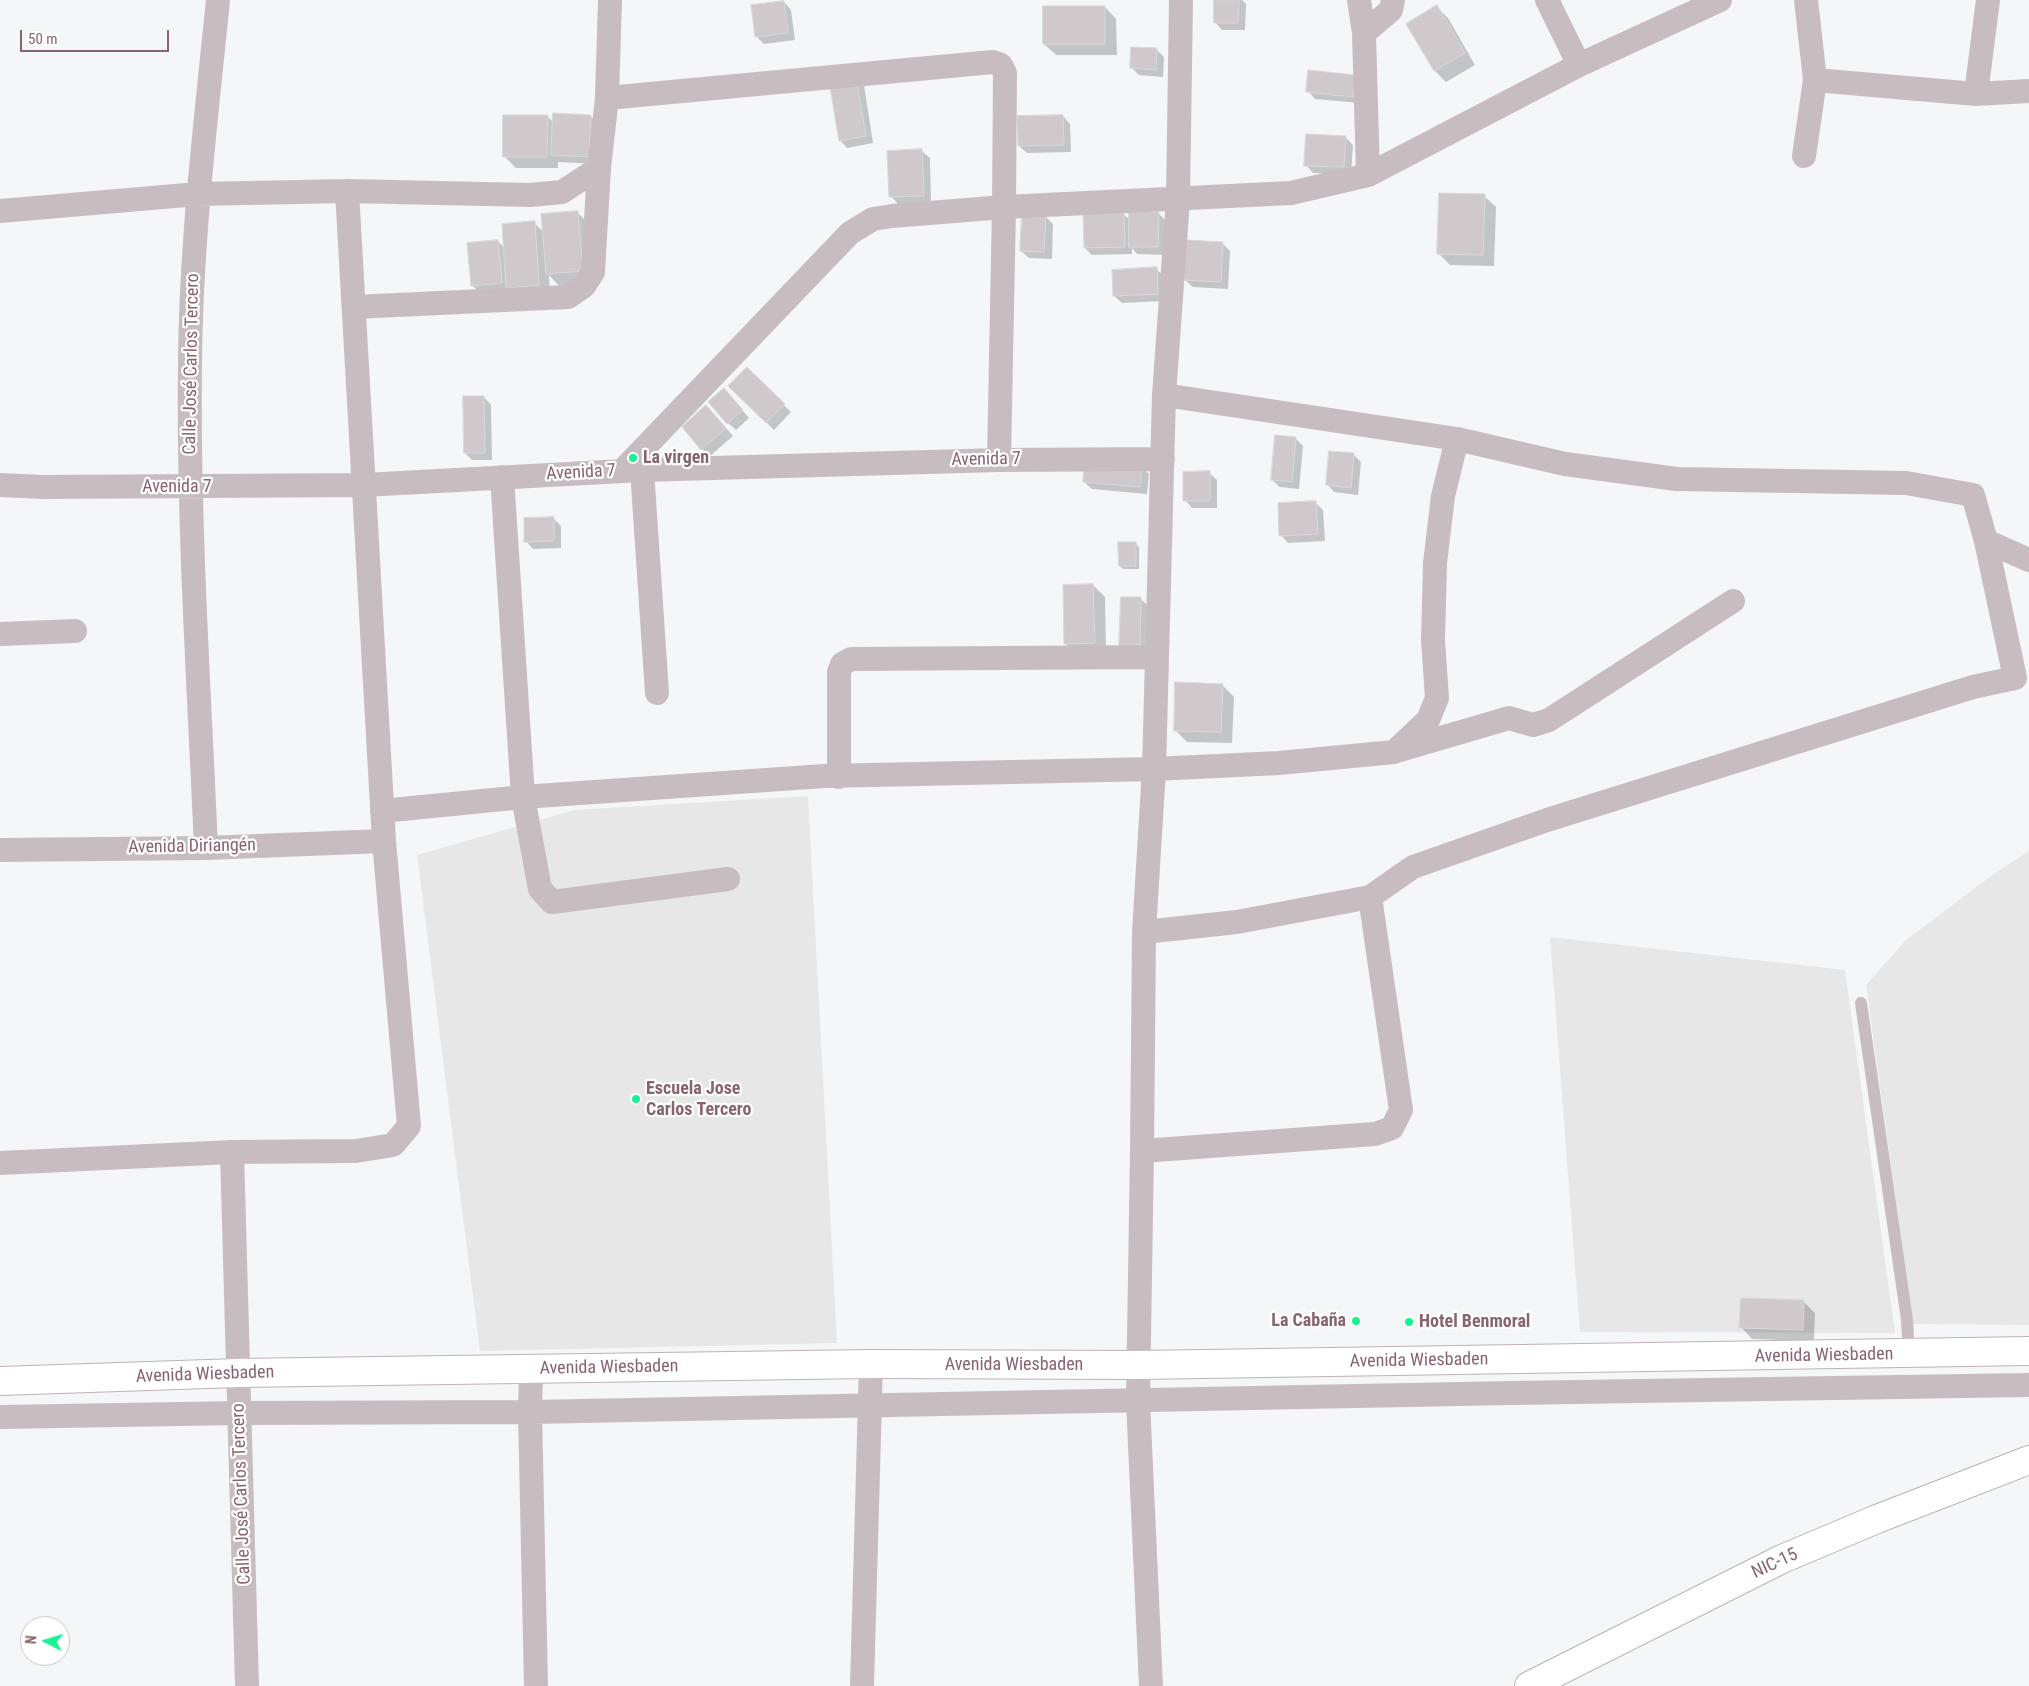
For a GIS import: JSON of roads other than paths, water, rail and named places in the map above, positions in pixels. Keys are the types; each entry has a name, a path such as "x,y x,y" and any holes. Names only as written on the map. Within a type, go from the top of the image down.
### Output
{"main road":[{"name":"Avenida Wiesbaden","path":"0,1381 238,1373 871,1364 1139,1365 1908,1354 2026,1358"},
{"name":"NIC-15","path":"1529,1686 1782,1559 1877,1519 2029,1460"}],"street":[{"name":"Calle José Carlos Tercero","path":"206,848 190,487 190,359 198,194 218,0"},
{"path":"354,307 568,297 584,286 594,272 598,168 607,98 610,0"},
{"path":"1151,1686 1138,1401 1144,932 1154,769 1164,395 1178,200 1181,0"},
{"path":"1359,0 1364,33 1368,176"},
{"path":"1364,33 1392,5 1415,0"},
{"path":"1547,0 1579,66"},
{"path":"657,693 632,470 850,233 873,219 892,216 1004,207 1291,194 1368,176 1579,66 1720,0"},
{"path":"1804,156 1815,80 1806,0"},
{"path":"1976,94 1988,0"},
{"path":"607,98 993,62 1001,65 1005,73 999,460"},
{"path":"1815,80 1976,94 2029,91"},
{"path":"0,211 198,194 347,191 530,195 562,192 598,168"},
{"path":"0,1163 232,1152 356,1151 393,1146 409,1126 382,811 347,191"},
{"path":"1144,932 1237,922 1370,897 1413,867 1547,820 1964,690 2022,677 1986,540 1972,495 1906,483 1677,479 1565,464 1457,440 1164,395"},
{"path":"1394,752 1428,720 1437,698 1433,640 1435,563 1443,496 1457,440"},
{"name":"Avenida 7","path":"0,485 43,487 364,486 632,470 999,460 1163,459"},
{"path":"502,477 523,796 540,889 552,902 728,879"},
{"path":"1986,540 2029,560"},
{"path":"382,811 523,796 839,776 1154,769 1279,763 1394,752 1509,718 1533,725 1549,720 1733,601"},
{"path":"0,634 75,631"},
{"path":"839,776 838,672 842,664 851,660 1157,657"},
{"name":"Avenida Diriangén","path":"0,850 206,848 384,841"},
{"path":"1142,1151 1375,1134 1392,1128 1401,1110 1370,897"},
{"name":"Calle José Carlos Tercero","path":"232,1152 247,1686"},
{"path":"862,1686 871,1364"},
{"path":"531,1369 530,1412 536,1686"},
{"name":"Avenida Wiesbaden","path":"0,1417 239,1413 530,1412 2029,1385"}],"lane":[{"path":"1861,1003 1907,1320 1908,1354"}],"place":[{"name":"La virgen","path":"633,458"},
{"name":"Escuela Jose Carlos Tercero","path":"636,1099"},
{"name":"La Cabaña","path":"1356,1321"},
{"name":"Hotel Benmoral","path":"1409,1322"}]}
